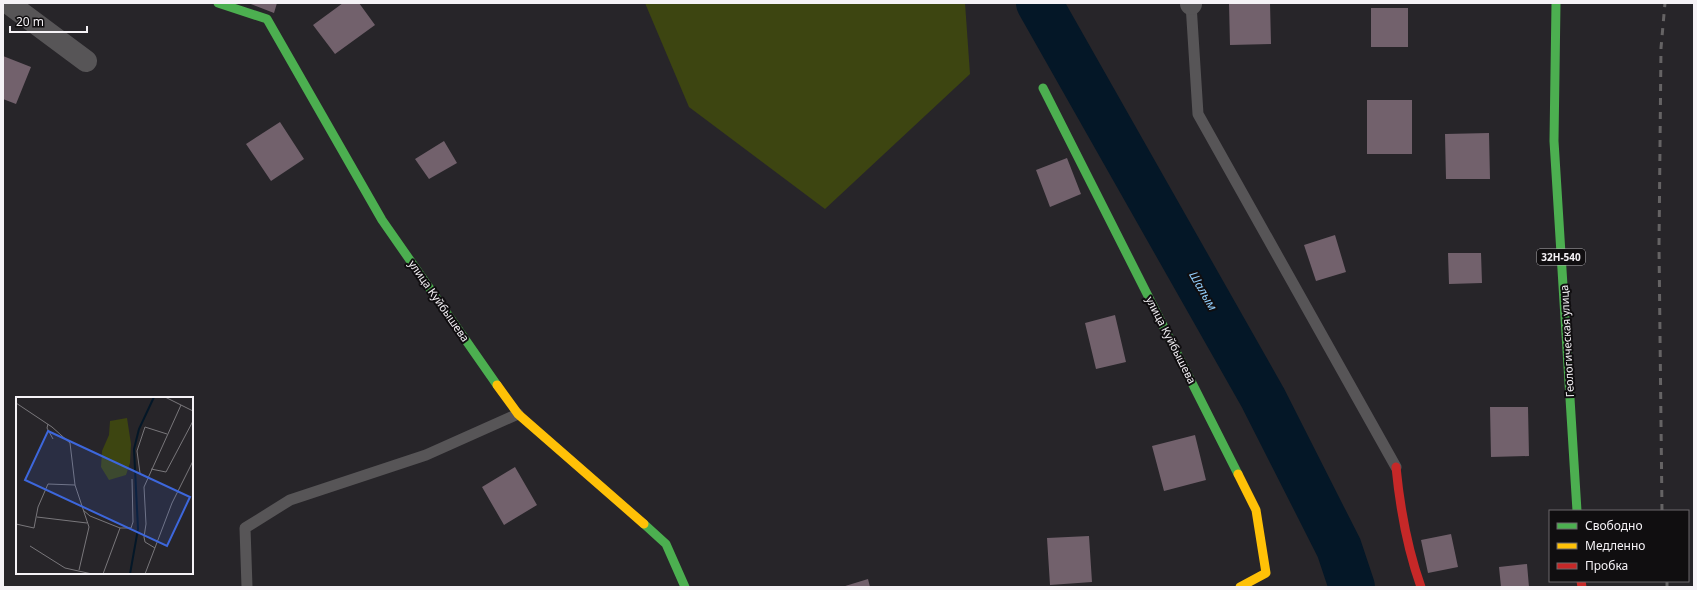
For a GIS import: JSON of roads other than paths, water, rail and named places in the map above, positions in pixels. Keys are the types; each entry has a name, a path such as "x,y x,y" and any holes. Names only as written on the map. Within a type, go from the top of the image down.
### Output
{"street":[{"path":"8,3 86,61"},
{"name":"улица Куйбышева","path":"218,3 267,19 382,220 518,414 666,544 686,587"},
{"name":"Геологическая улица","path":"1556,3 1554,141 1577,510"},
{"name":"улица Куйбышева","path":"1043,88 1256,510 1266,573 1240,587"},
{"path":"1396,466 1400,507 1414,568 1421,587"}],"lane":[{"path":"1191,4 1198,114 1396,466"},
{"path":"247,587 245,528 290,500 426,455 518,414"}],"waterway":[{"name":"Шалым","path":"1039,3 1263,398 1339,548 1352,587"}],"railway":[{"path":"1662,510 1659,246 1661,48 1665,3"},
{"path":"1667,582 1667,587"}]}
